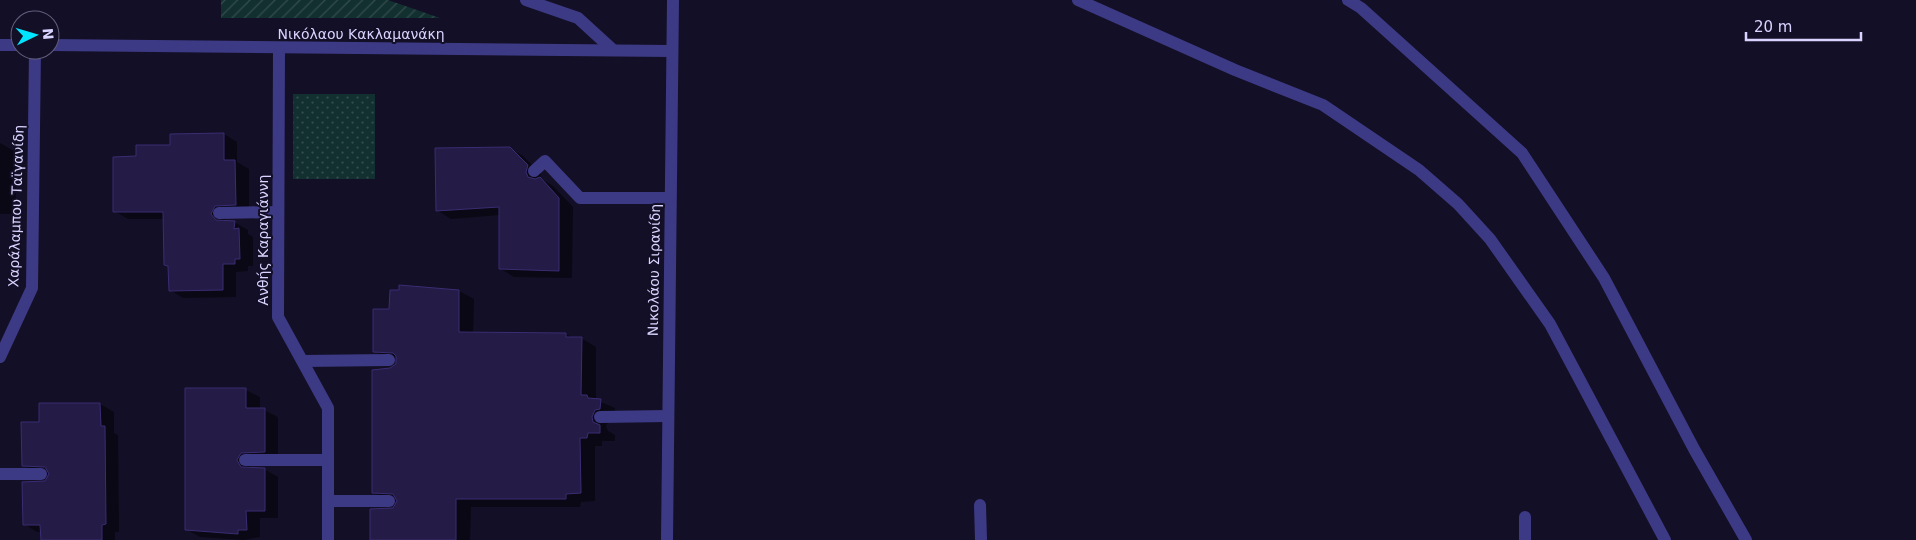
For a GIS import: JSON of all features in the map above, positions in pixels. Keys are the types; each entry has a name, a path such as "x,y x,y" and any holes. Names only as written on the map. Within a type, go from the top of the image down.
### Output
{"street":[{"path":"526,0 578,18 613,50"},
{"name":"Νικολάου Σιρανίδη","path":"667,540 673,0"},
{"path":"1078,0 1235,70 1323,105 1419,170 1458,204 1490,239 1550,324 1665,540"},
{"path":"1348,0 1361,8 1522,153 1604,278 1694,449 1746,540"},
{"name":"Νικόλαου Κακλαμανάκη","path":"60,45 671,51"},
{"name":"Ανθής Καραγιάννη","path":"279,48 278,316 328,408 328,540"},
{"name":"Χαράλαμπου Ταϊγανίδη","path":"0,356 32,288 35,60"},
{"path":"534,171 545,161 580,198 670,198"},
{"path":"219,213 278,212"},
{"path":"303,361 389,360"},
{"path":"600,417 668,416"},
{"path":"245,460 328,460"},
{"path":"0,474 41,474"},
{"path":"328,500 389,501"},
{"path":"980,505 981,540"},
{"path":"1524,517 1525,540"}],"green space":[{"path":"221,0 388,0 440,18 221,18"},
{"path":"293,94 375,94 375,179 293,179"}],"building":[{"path":"224,133 224,160 235,160 236,205 215,206 211,214 216,220 235,221 234,229 239,228 240,259 235,259 235,264 223,264 223,290 169,291 168,266 164,265 163,212 113,212 113,157 136,156 136,145 170,145 170,134"},
{"path":"510,147 528,165 526,172 528,177 535,179 540,177 559,198 559,271 499,269 499,207 436,211 435,148"},
{"path":"399,285 459,290 459,332 566,333 566,337 582,337 581,395 587,395 588,398 601,399 600,409 595,410 592,417 593,422 600,425 600,433 588,433 587,438 580,438 581,493 566,494 566,499 456,499 456,540 370,540 370,509 393,508 397,501 393,494 372,493 372,370 390,368 396,364 396,356 393,353 373,352 373,309 389,309 390,290 399,290"},
{"path":"185,388 246,388 246,408 265,408 265,452 241,453 237,460 241,467 265,468 265,511 246,511 247,530 238,530 238,534 185,530"},
{"path":"39,403 100,403 101,426 105,426 106,524 102,525 102,540 41,540 40,525 23,525 22,482 45,481 49,474 45,467 22,466 21,422 39,422"}]}
